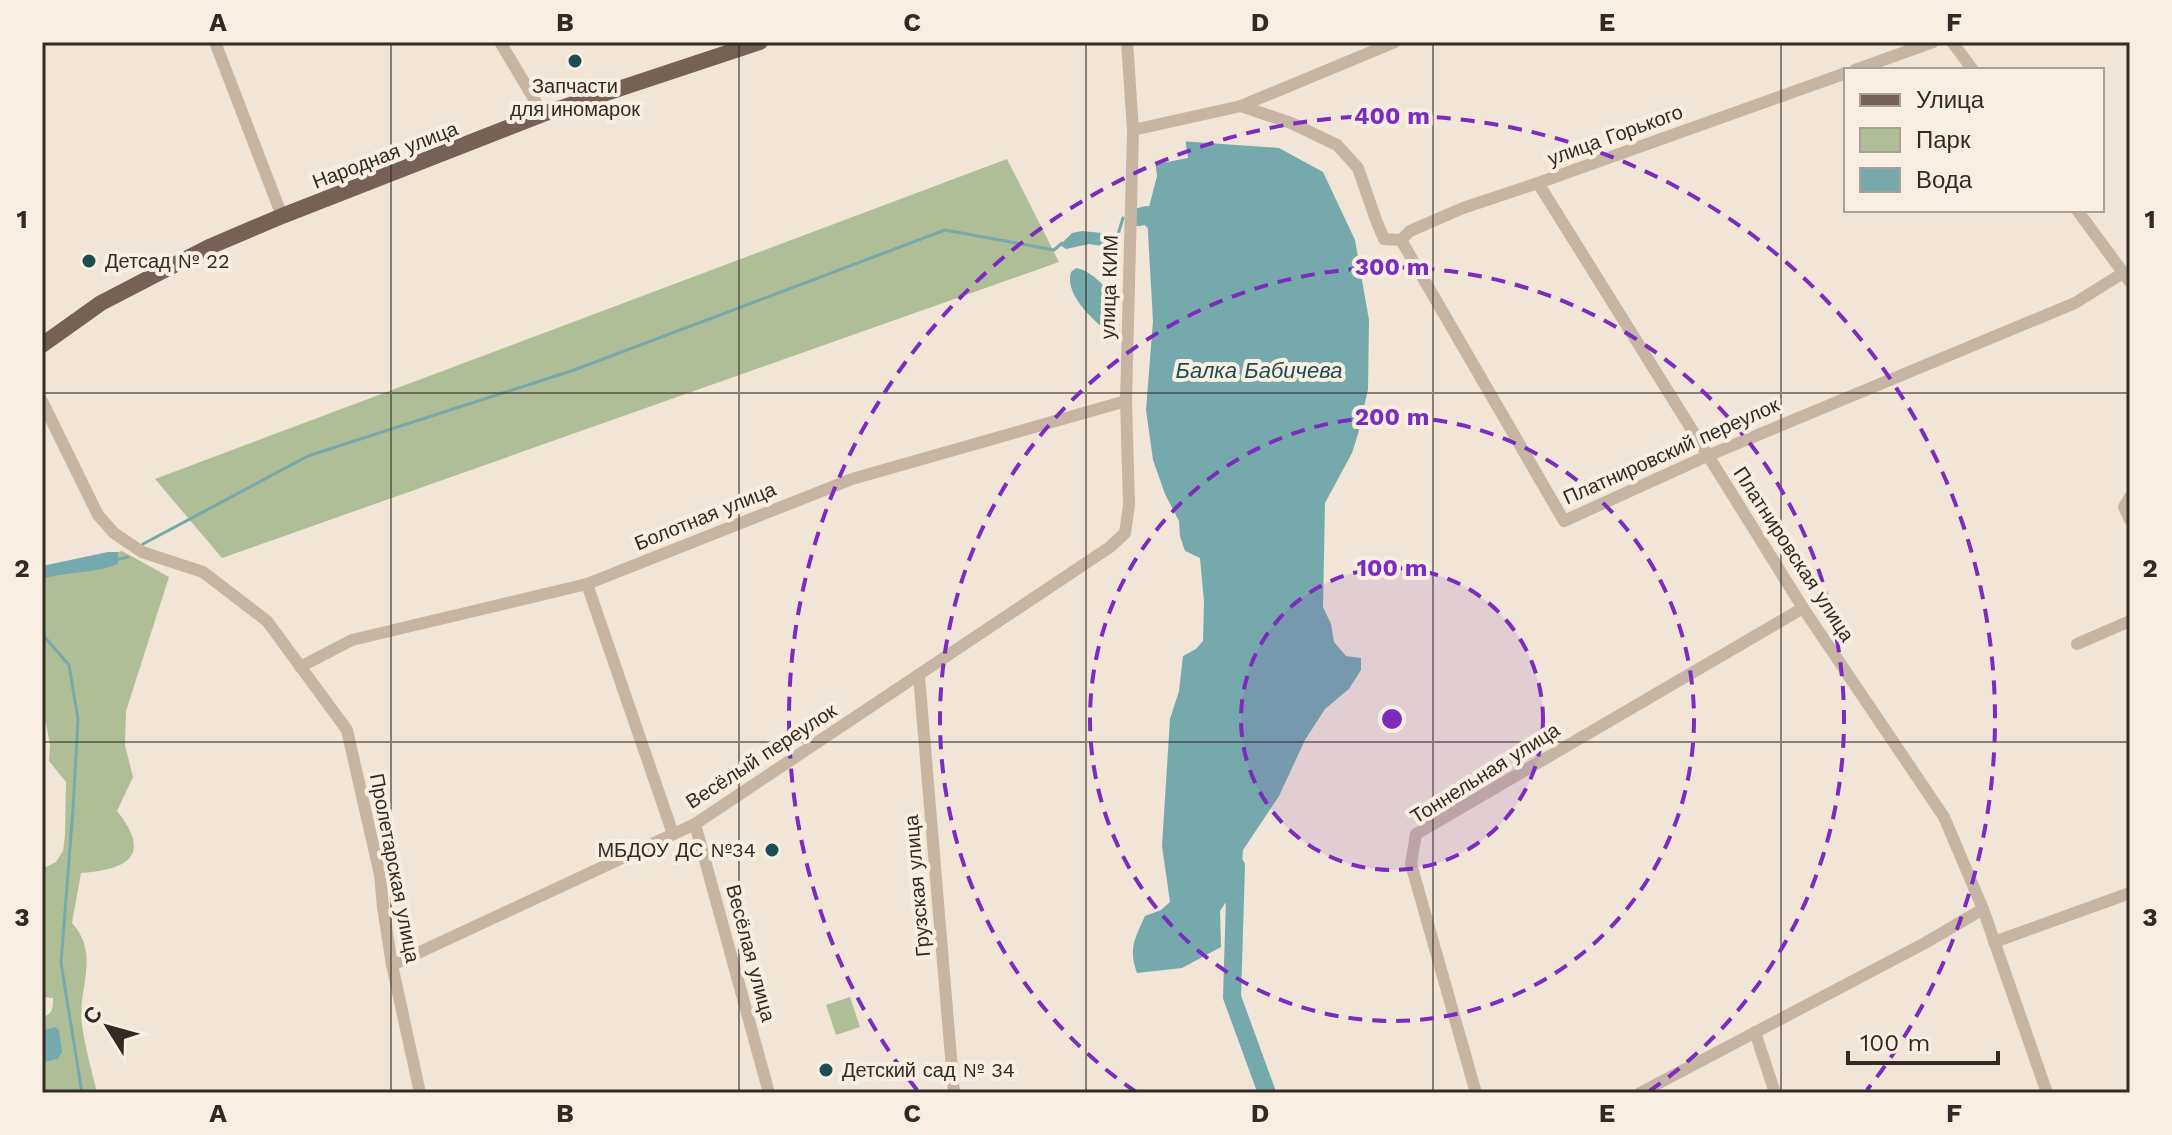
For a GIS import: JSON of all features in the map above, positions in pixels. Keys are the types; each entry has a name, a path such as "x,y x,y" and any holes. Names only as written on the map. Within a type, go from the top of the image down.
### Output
{"main road":[{"name":"Народная улица","path":"42,345 101,303 209,247 282,216 543,114 760,42"}],"street":[{"path":"215,42 282,216"},
{"path":"500,42 543,114"},
{"name":"улица КИМ","path":"1125,533 1129,505 1126,401 1133,130 1127,42"},
{"path":"1133,130 1241,106 1395,42"},
{"path":"1861,68 1933,42"},
{"path":"1952,42 1972,68"},
{"name":"улица Горького","path":"1401,240 1410,231 1463,208 1844,74"},
{"name":"Платнировский переулок","path":"1241,106 1291,123 1337,145 1358,168 1384,239 1401,240 1564,521 1707,456 2075,303 2127,278"},
{"name":"Платнировская улица","path":"1538,183 1803,608 1944,817 1983,909 2047,1093"},
{"path":"2078,212 2127,278"},
{"name":"Пролетарская улица","path":"42,401 98,515 114,533 142,552 203,572 267,621 347,730 380,875 392,965 420,1093"},
{"name":"Болотная улица","path":"300,667 352,640 587,584 852,479 1126,401"},
{"path":"2130,497 2124,507 2130,520"},
{"name":"Весёлый переулок","path":"392,965 695,824 1110,547 1125,533"},
{"path":"587,584 673,834"},
{"name":"Тоннельная улица","path":"1476,1093 1411,864 1416,834 1803,608"},
{"path":"2077,644 2130,621"},
{"name":"Грузская улица","path":"919,676 954,1093"},
{"name":"Весёлая улица","path":"695,824 769,1093"},
{"path":"1994,942 2130,893"},
{"path":"1640,1093 1925,943 1983,909"},
{"path":"1755,1032 1775,1093"}],"green space":[{"path":"1007,159 1059,262 222,558 155,479"},
{"path":"122,551 169,577 126,711 125,745 133,777 117,811 128,826 134,850 122,864 81,873 72,923 81,935 87,960 82,1025 97,1093 42,1093 42,1063 57,1059 55,1027 42,1030 42,1018 52,1010 53,998 42,997 42,869 56,862 63,851 66,782 49,761 50,745 42,701 42,579 118,564 118,552"},
{"path":"850,997 860,1027 836,1035 826,1005"}],"water":[{"name":"Балка Бабичева","path":"1180,141 1279,148 1323,172 1355,240 1369,320 1368,389 1352,453 1325,503 1323,607 1331,624 1334,642 1346,656 1361,658 1361,670 1349,689 1325,709 1305,740 1279,796 1243,850 1241,880 1220,911 1221,947 1182,968 1137,973 1133,950 1145,916 1161,910 1170,902 1162,846 1170,719 1179,691 1183,656 1203,641 1204,602 1200,558 1185,551 1179,521 1153,460 1146,410 1153,321 1147,215 1157,176 1154,150 1168,155"},
{"path":"1072,233 1112,234 1119,239 1119,245 1115,248 1089,244 1066,249 1060,245"},
{"path":"1076,268 1090,274 1114,300 1115,317 1102,327 1074,295 1070,280 1071,272"},
{"path":"118,552 118,564 42,579 42,566"},
{"path":"55,1027 59,1030 62,1052 58,1059 42,1063 42,1030"}],"pier":[{"path":"1185,137 1188,158 1152,165 1151,147 1158,144 1167,150 1178,138"}],"waterway":[{"path":"1139,217 1147,215 1165,232"},
{"path":"1116,241 1123,218"},
{"path":"143,544 308,456 574,370 945,230 1054,250 1062,243"},
{"path":"116,560 128,557"},
{"path":"42,634 69,665 78,719 61,963 82,1093"},
{"path":"1236,866 1232,997 1267,1093"}],"place":[{"name":"Запчасти для иномарок","path":"575,61"},
{"name":"Детсад № 22","path":"89,261"},
{"name":"МБДОУ ДС №34","path":"772,850"},
{"name":"Детский сад № 34","path":"826,1070"}]}
